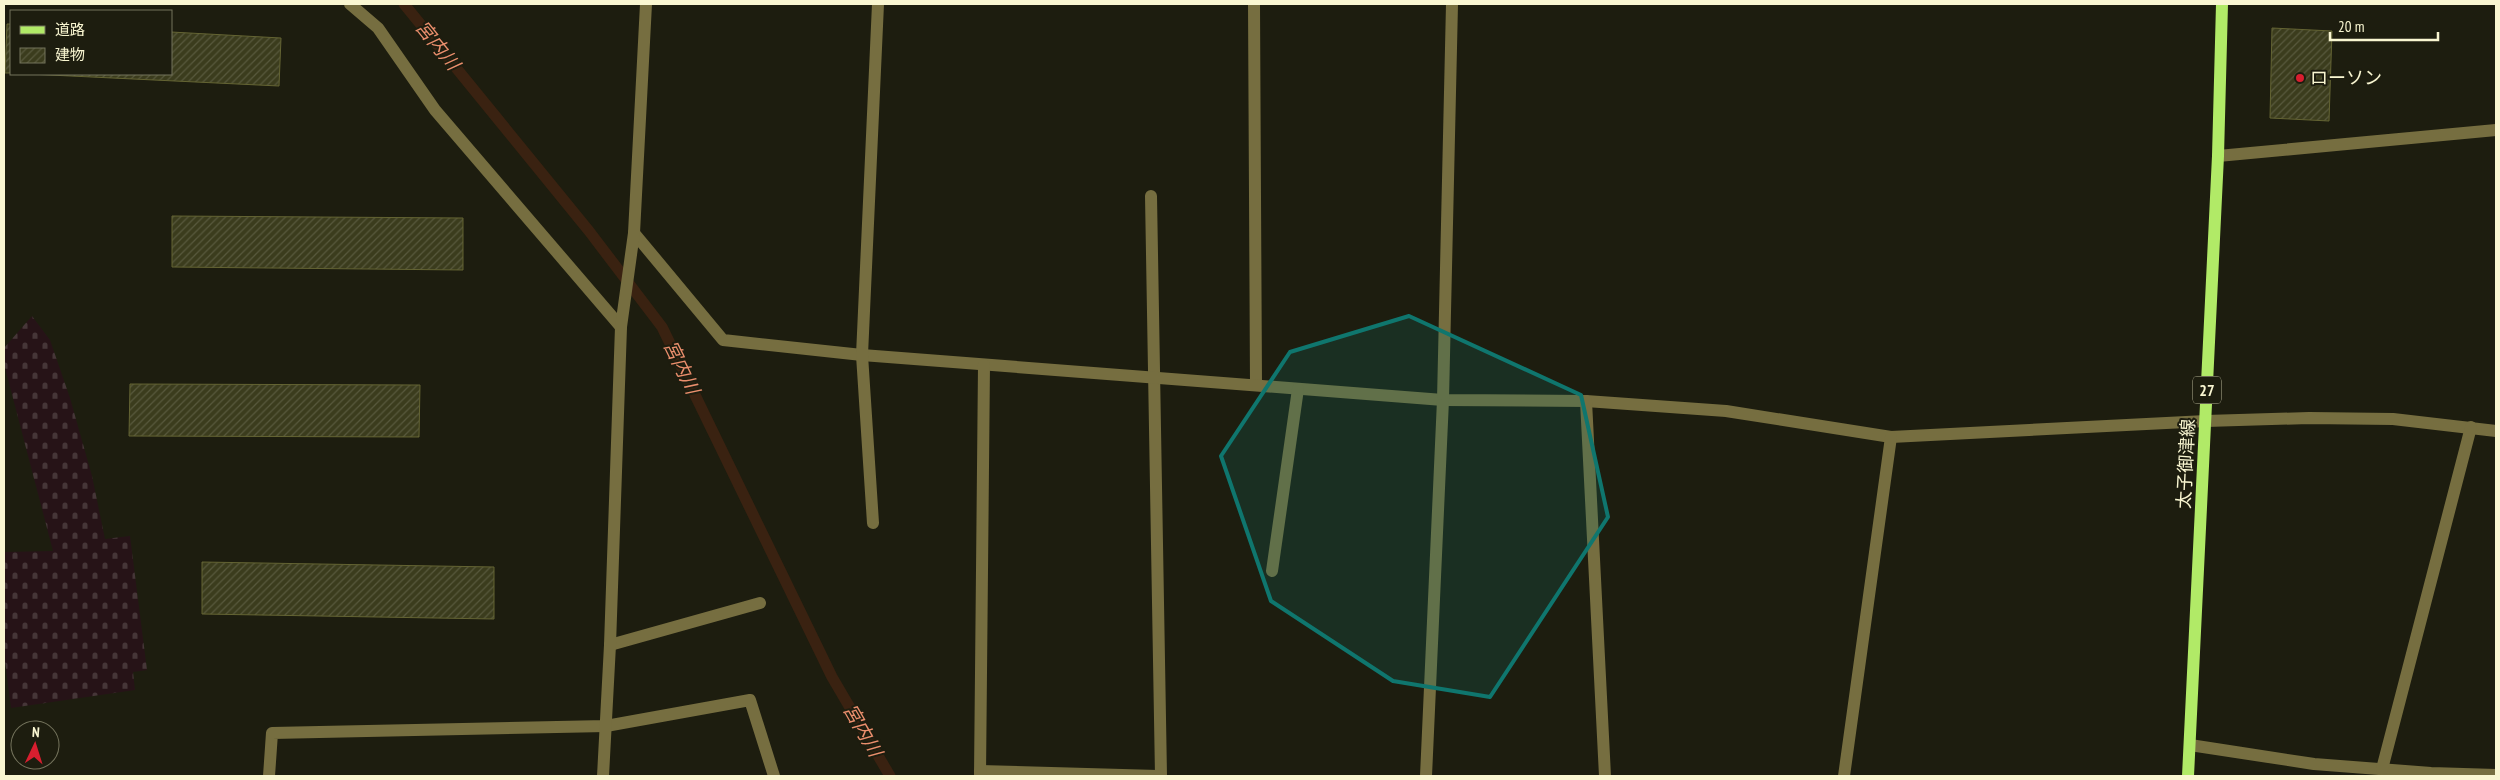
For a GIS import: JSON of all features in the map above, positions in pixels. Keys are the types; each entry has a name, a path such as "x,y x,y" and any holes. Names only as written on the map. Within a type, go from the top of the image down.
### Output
{"main road":[{"name":"太子御津線","path":"2188,776 2218,156 2222,4"}],"street":[{"path":"350,4 378,28 436,110 621,327"},
{"path":"603,776 610,645 621,327 634,233 646,4"},
{"path":"873,522 862,355 878,4"},
{"path":"1254,4 1256,385"},
{"path":"1426,776 1443,400 1452,4"},
{"path":"2218,156 2496,130"},
{"path":"984,365 980,774 1160,776 1156,378 1151,196"},
{"path":"634,233 723,340 862,355 1443,400 1586,401 1726,411 1891,437 2206,421 2309,418 2393,419 2496,431"},
{"path":"1272,571 1298,389"},
{"path":"1586,401 1604,776"},
{"path":"2382,769 2471,427"},
{"path":"1844,776 1891,437"},
{"path":"610,645 760,603"},
{"path":"269,776 272,733 606,726 750,700 774,776"},
{"path":"2190,745 2314,764 2431,773 2496,775"}],"highlighted area":[{"path":"1409,316 1581,395 1608,517 1490,697 1393,681 1271,601 1221,456 1290,352"}],"green space":[{"path":"32,316 50,340 70,398 92,476 105,539 130,536 147,670 133,672 135,690 11,708 4,654 4,552 53,551 4,364 4,348"}],"building":[{"path":"7,24 10,24 10,73 5,73"},
{"path":"2272,28 2332,31 2329,121 2270,118"},
{"path":"172,32 281,38 279,86 50,75 172,75"},
{"path":"172,216 463,218 463,270 172,267"},
{"path":"130,384 420,385 419,437 129,436"},
{"path":"202,562 494,567 494,619 202,614"}],"waterway":[{"name":"宮内川","path":"404,4 589,231 662,327 832,677 890,776"}],"place":[{"name":"ローソン","path":"2300,78"}]}
